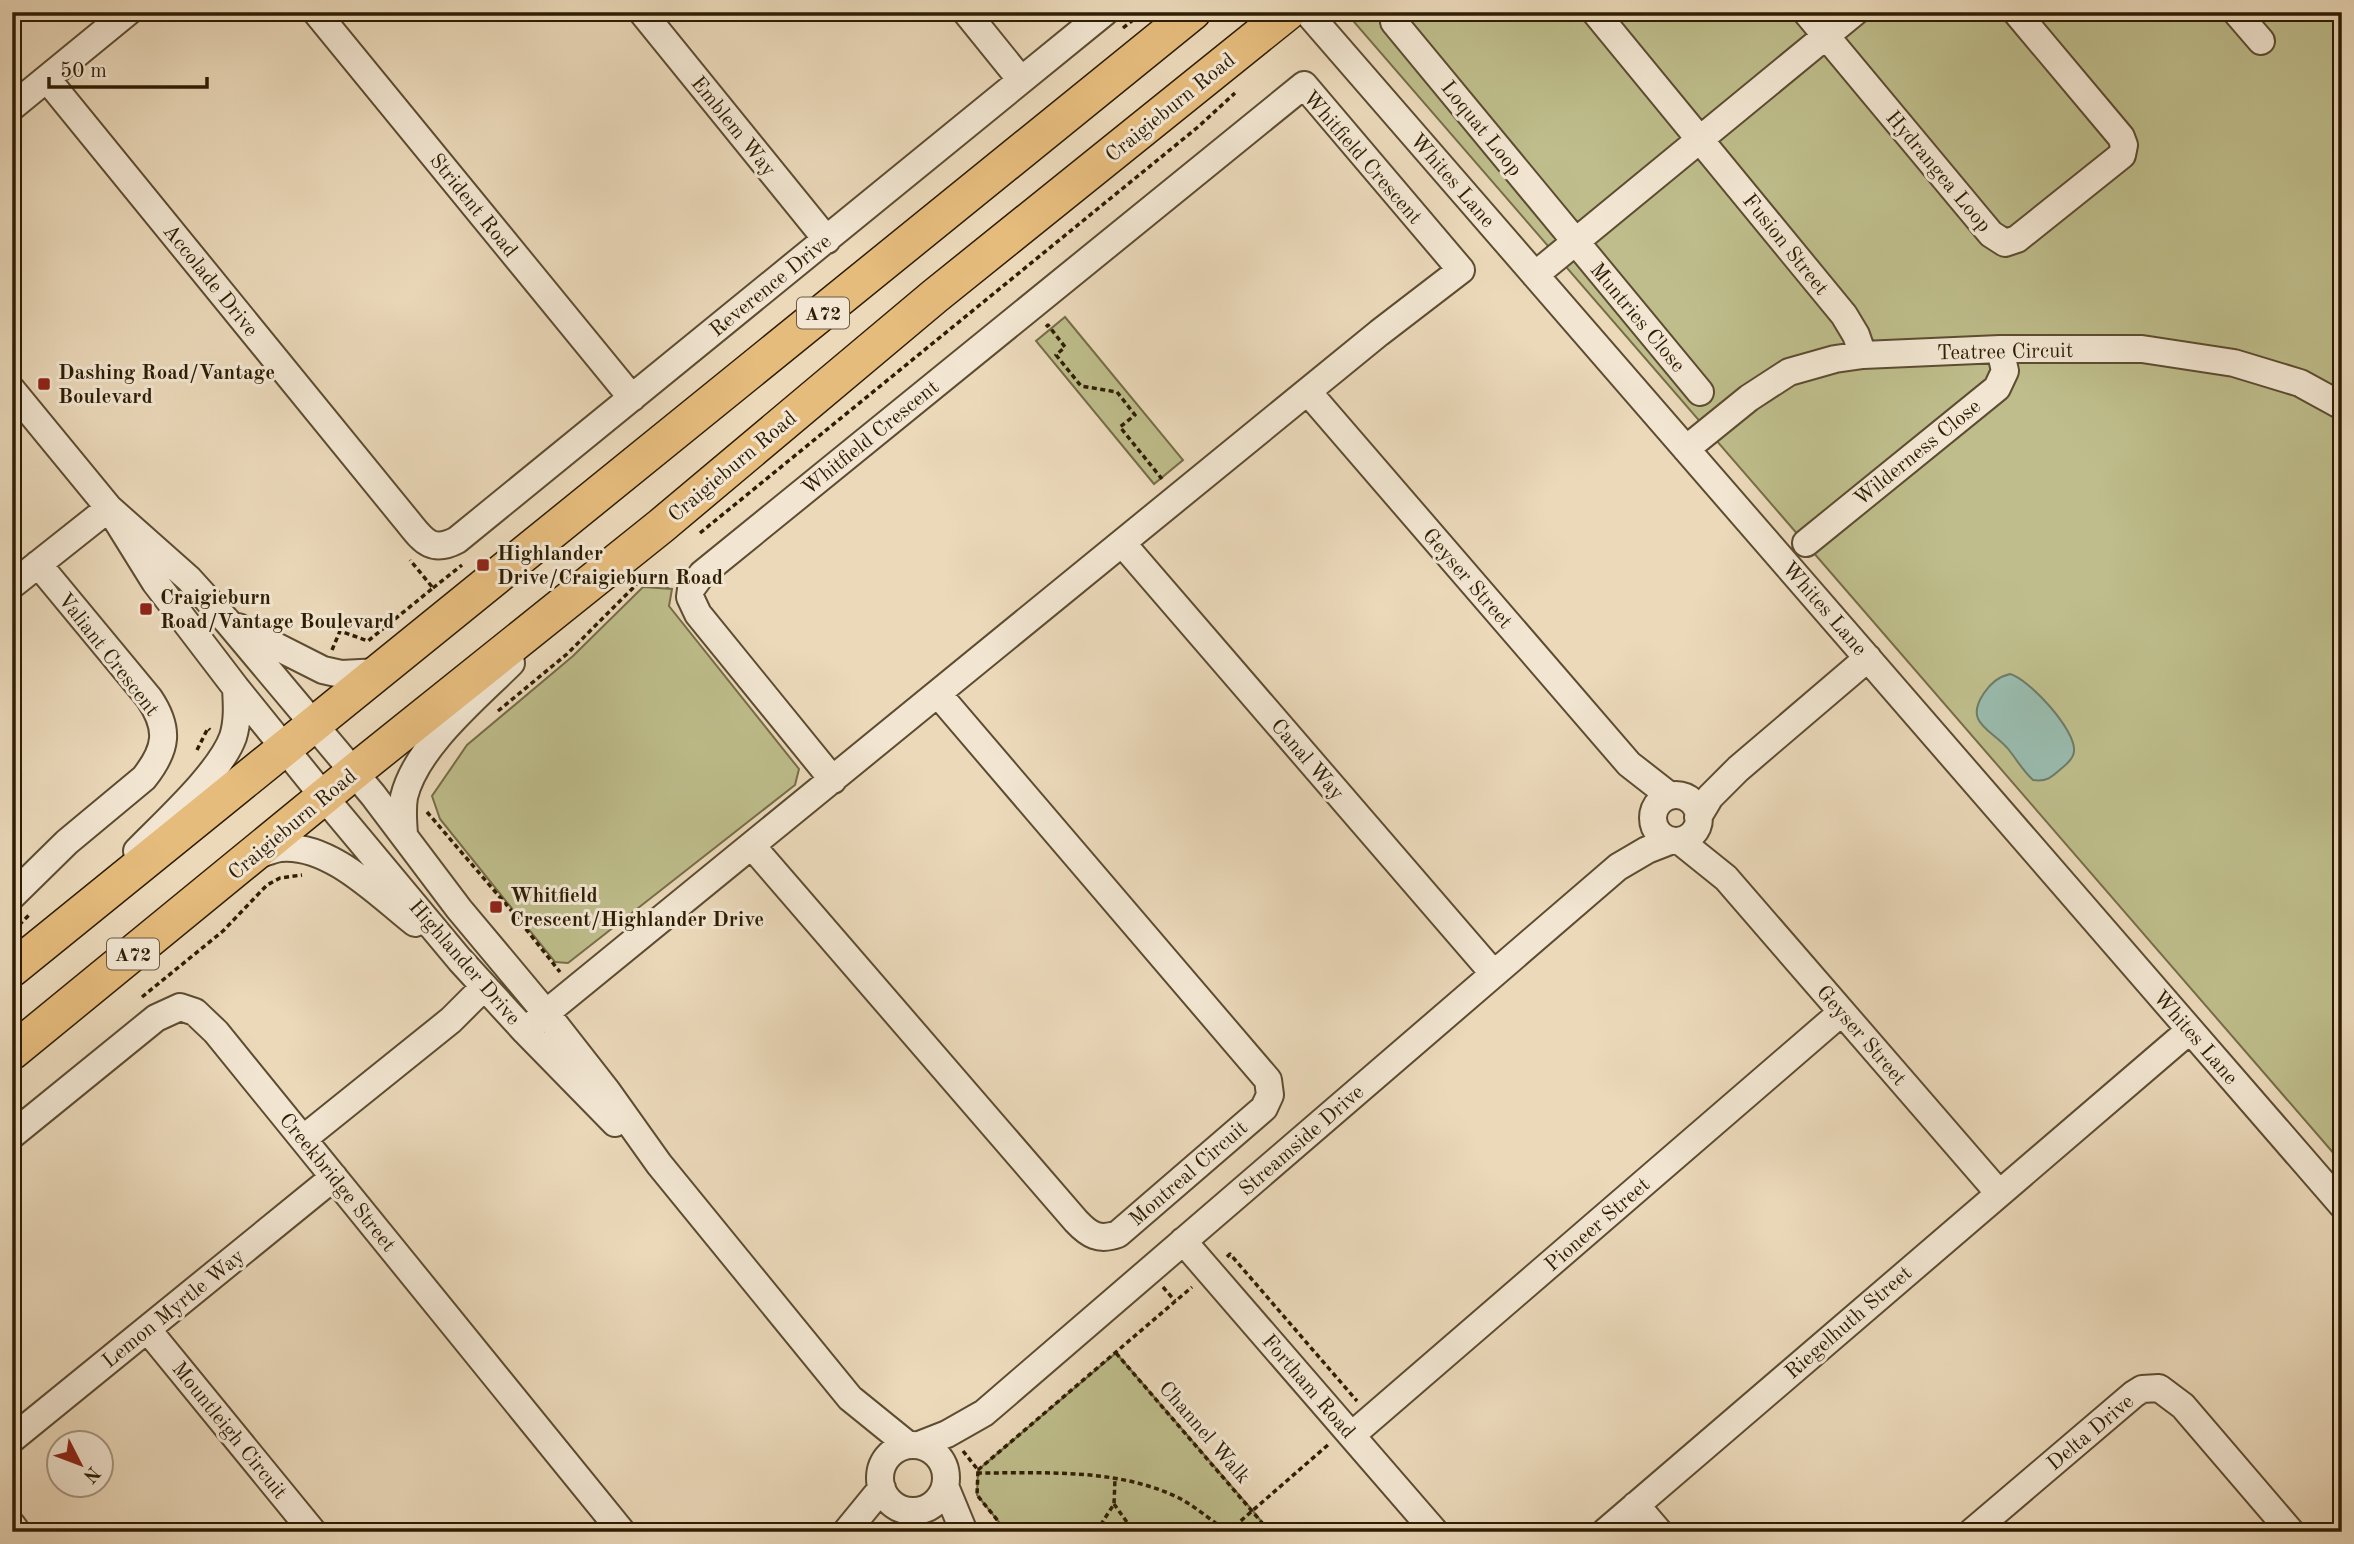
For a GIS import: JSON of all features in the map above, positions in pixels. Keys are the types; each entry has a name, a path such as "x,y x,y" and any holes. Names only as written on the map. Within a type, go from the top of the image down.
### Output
{"main road":[{"name":"A72","path":"12,969 1193,12"},
{"name":"Craigieburn Road","path":"12,1052 590,582 935,296 1287,12"}],"street":[{"path":"12,107 128,12"},
{"name":"Strident Road","path":"316,12 632,398"},
{"name":"Emblem Way","path":"642,12 827,240"},
{"path":"966,12 1021,80"},
{"name":"Reverence Drive","path":"426,542 445,545 457,540 1105,12"},
{"name":"Whites Lane","path":"1307,12 2342,1205"},
{"name":"Loquat Loop","path":"1393,12 1394,22 1575,243"},
{"path":"1595,12 1700,139"},
{"path":"1805,12 1826,37"},
{"path":"1535,275 1855,12"},
{"name":"Hydrangea Loop","path":"1826,37 1991,234 2005,243 2017,239 2122,155 2124,145 2121,137 2016,12"},
{"path":"2236,12 2261,41"},
{"name":"Accolade Drive","path":"47,79 426,542"},
{"name":"Whitfield Crescent","path":"525,1031 546,1013 575,991 1308,392 1379,333 1461,270 1304,85 855,448 695,582 690,597 698,614 833,780"},
{"name":"Fusion Street","path":"1700,139 1844,315 1856,335 1863,355"},
{"name":"Muntries Close","path":"1575,243 1700,392"},
{"name":"Teatree Circuit","path":"1686,449 1749,398 1789,372 1835,359 1863,355 2000,349 2142,349 2234,363 2300,383 2342,406"},
{"name":"Wilderness Close","path":"1806,543 1997,387 2005,371 2000,349"},
{"path":"12,390 108,508 12,584"},
{"name":"Geyser Street","path":"1308,392 1664,805"},
{"name":"Highlander Drive","path":"108,508 189,579 314,724 404,834 459,908 546,1013 659,1164 850,1398 914,1445"},
{"name":"Highlander Drive","path":"108,508 155,582 236,688 460,960 595,1104 659,1164"},
{"name":"Canal Way","path":"1122,543 1494,974"},
{"name":"Valiant Crescent","path":"12,896 67,842 144,778 162,750 164,730 160,714 149,698 38,564"},
{"path":"404,834 404,797 422,758 440,734 590,582"},
{"path":"227,621 323,670 341,674 380,672"},
{"name":"Streamside Drive","path":"914,1445 947,1434 984,1413 1618,867 1686,831 1710,797 1738,769 1868,658"},
{"path":"61,930 200,786 220,759 232,740 237,722 236,688"},
{"name":"Montreal Circuit","path":"752,846 1085,1231 1091,1236 1101,1238 1118,1234 1264,1108 1270,1095 1268,1080 938,694"},
{"name":"Streamside Drive","path":"1618,867 1664,805 1738,769"},
{"path":"1693,803 1686,831 1658,833 1664,805 1693,803"},
{"name":"Geyser Street","path":"1686,831 1998,1192"},
{"path":"254,856 280,848 323,855 356,876 460,960"},
{"path":"303,1139 451,1020 484,987"},
{"name":"Creekbridge Street","path":"12,1135 156,1018 180,1007 195,1012 204,1019 303,1139 622,1532"},
{"name":"Pioneer Street","path":"1344,1426 1842,1012"},
{"name":"Riegelhuth Street","path":"1605,1532 2190,1030"},
{"name":"Lemon Myrtle Way","path":"12,1439 334,1177"},
{"name":"Fortham Road","path":"1182,1241 1435,1532"},
{"name":"Mountleigh Circuit","path":"147,1329 313,1532"},
{"name":"Delta Drive","path":"1973,1531 2120,1405 2142,1389 2152,1387 2159,1388 2183,1406 2291,1532"},
{"name":"Highlander Drive","path":"850,1398 883,1476"},
{"name":"Streamside Drive","path":"949,1466 984,1413"},
{"path":"846,1532 898,1448 914,1445 938,1456 949,1466 964,1532"},
{"path":"858,1532 911,1509 933,1504 940,1496 949,1466"},
{"path":"883,1476 886,1496 950,1532"},
{"path":"1636,1505 1659,1532"},
{"path":"12,1525 17,1532"}],"path":[{"path":"698,534 1198,127"},
{"path":"1038,332 1048,325 1065,347 1056,355 1081,386 1117,393 1135,415 1120,427 1164,480"},
{"path":"323,670 340,631 368,641 433,588 405,554 426,542"},
{"path":"493,715 568,654 650,573"},
{"path":"425,808 428,815 510,909 575,991"},
{"path":"140,998 223,931 267,885 280,878 311,876 323,855"},
{"path":"949,1466 978,1471 1129,1480 1180,1498 1228,1532 1333,1441 1323,1430 1344,1426 1357,1401 1230,1254 978,1471 977,1495 1007,1532"},
{"name":"Channel Walk","path":"1116,1353 1270,1532"},
{"path":"1096,1532 1114,1504 1115,1479"},
{"path":"1114,1504 1134,1532"}],"shaded area":[{"path":"1352,12 2342,12 2342,1163 1348,15"},
{"path":"1065,317 1183,460 1154,484 1036,341"},
{"path":"643,587 672,589 669,606 799,769 795,785 568,963 555,962 440,819 432,796 467,745 573,656"},
{"path":"2010,674 2028,685 2050,706 2073,742 2072,758 2046,779 2033,780 2009,750 1978,719 1978,703 1984,693 1995,681"},
{"path":"1116,1353 1270,1532 1007,1532 977,1495 978,1470"}],"place":[{"name":"Dashing Road/Vantage Boulevard","path":"44,384"},
{"name":"Highlander Drive/Craigieburn Road","path":"483,565"},
{"name":"Craigieburn Road/Vantage Boulevard","path":"146,609"},
{"name":"Whitfield Crescent/Highlander Drive","path":"496,907"}]}
